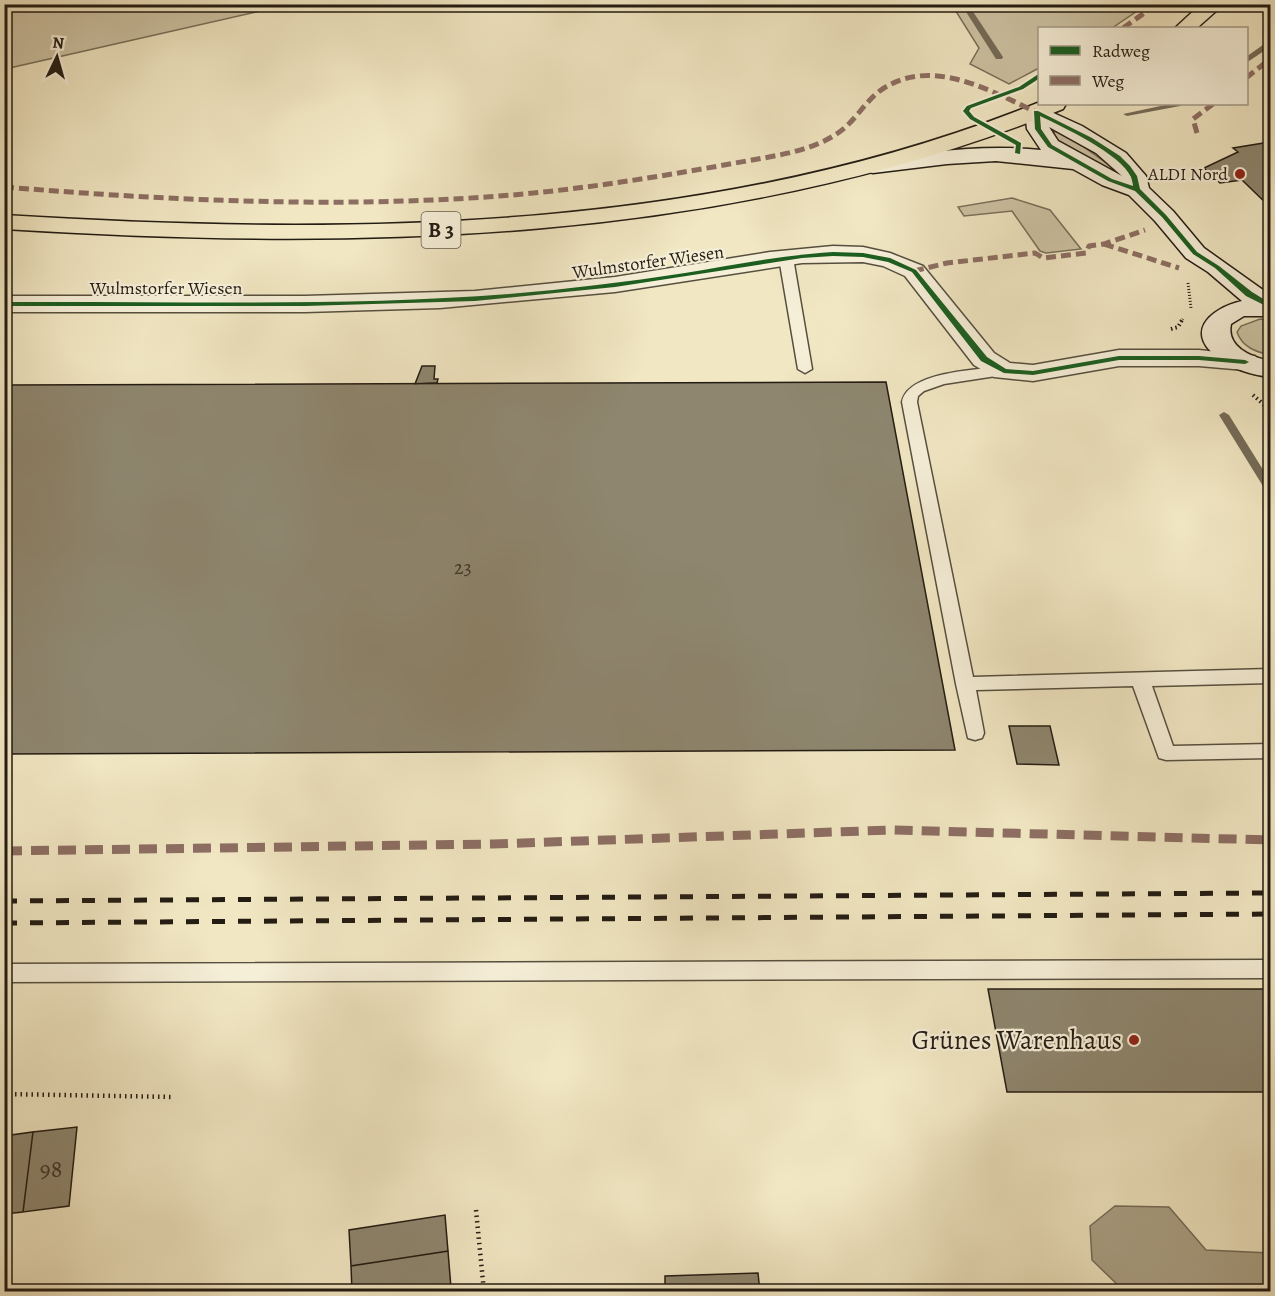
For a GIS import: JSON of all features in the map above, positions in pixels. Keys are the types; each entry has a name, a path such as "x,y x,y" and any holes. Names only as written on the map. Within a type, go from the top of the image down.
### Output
{"main road":[{"path":"1186,27 1214,4"},
{"path":"873,166 963,139 1045,108"},
{"name":"B 3","path":"4,222 205,232 310,234 417,231 531,224 645,210 779,187 873,166"}],"street":[{"path":"1137,190 1133,174 1109,152 1045,108 1038,129 1050,146 1110,180 1137,190 1164,216 1195,253 1217,267 1248,294 1270,307"},
{"path":"873,166 989,153 1034,155 1081,164"},
{"path":"1195,253 1201,270 1218,300 1219,322 1215,335 1220,344 1228,352 1263,368"},
{"name":"Wulmstorfer Wiesen","path":"4,304 311,304 474,299 626,284 819,254 864,255 899,261 914,271 984,359 1004,371"},
{"path":"1119,358 1137,348 1195,336 1244,308 1270,307"},
{"path":"1004,371 1033,373 1119,358 1199,358 1263,368"}],"lane":[{"path":"786,258 805,369"},
{"path":"975,733 911,417 910,400 917,390 931,382 1004,371"},
{"path":"965,684 1270,676"},
{"path":"1140,679 1166,753 1270,751"},
{"path":"4,973 1270,969"}],"path":[{"path":"4,1094 174,1096"},
{"path":"476,1210 484,1292"}],"shaded area":[{"path":"5,4 287,4 287,5 5,69"},
{"path":"952,5 1146,5 1113,27 1038,27 1038,69 1009,84 970,64 979,48"},
{"path":"1057,131 1074,140 1116,170 1111,171 1059,142 1052,133"},
{"path":"1012,198 1050,210 1081,249 1046,253 1040,251 1012,211 964,216 958,207"},
{"path":"1260,319 1270,320 1270,355 1250,348 1242,342 1237,332 1241,326"},
{"path":"1115,1206 1169,1207 1206,1250 1270,1253 1270,1291 1124,1291 1092,1260 1090,1226"}],"building":[{"name":"ALDI Nord","path":"1270,142 1270,207 1242,180 1220,183 1204,168 1238,152 1233,148"},
{"path":"422,366 435,366 434,379 438,379 437,383 415,384"},
{"path":"886,382 955,750 4,754 4,385"},
{"path":"1009,726 1050,726 1059,765 1017,764"},
{"name":"Grünes Warenhaus","path":"988,989 1270,989 1270,1092 1007,1092"},
{"path":"77,1127 69,1206 23,1212 33,1132"},
{"path":"33,1132 23,1212 4,1214 4,1136"},
{"path":"445,1215 448,1251 351,1266 349,1230"},
{"path":"448,1251 451,1288 429,1292 352,1292 351,1266"},
{"path":"758,1273 760,1292 665,1292 665,1276"}],"waterway":[{"path":"964,4 999,57"},
{"path":"1248,60 1270,44"},
{"path":"1127,114 1175,105"},
{"path":"1224,415 1270,489"}],"railway":[{"path":"4,901 1270,893"},
{"path":"4,923 1270,914"}],"marked path":[{"path":"1124,27 1157,4"},
{"path":"1248,76 1270,59"},
{"path":"4,187 124,196 305,202 486,197 580,188 705,169 802,149 838,133 884,88 902,79 921,75 961,80 1001,95 1036,112"},
{"path":"1197,133 1193,119 1212,105"},
{"path":"914,271 947,263 1035,253 1043,258 1086,253 1089,246 1104,244 1145,230"},
{"path":"1104,244 1179,268"},
{"path":"4,851 493,844 892,830 1270,840"}],"cycle path":[{"path":"1018,153 1019,144 972,118 966,111 969,107 1021,88 1038,76"},
{"path":"1137,190 1134,176 1128,167 1117,158 1090,139 1036,112 1038,129 1050,146 1110,180 1137,190 1164,216 1195,253 1217,267 1249,294 1270,306"},
{"path":"4,304 305,304 440,301 615,285 802,256 863,255 890,260 914,271 984,359 1004,371 1033,373 1119,358 1199,358 1245,362"}],"place":[{"name":"ALDI Nord","path":"1240,174"},
{"name":"Grünes Warenhaus","path":"1134,1040"}]}
